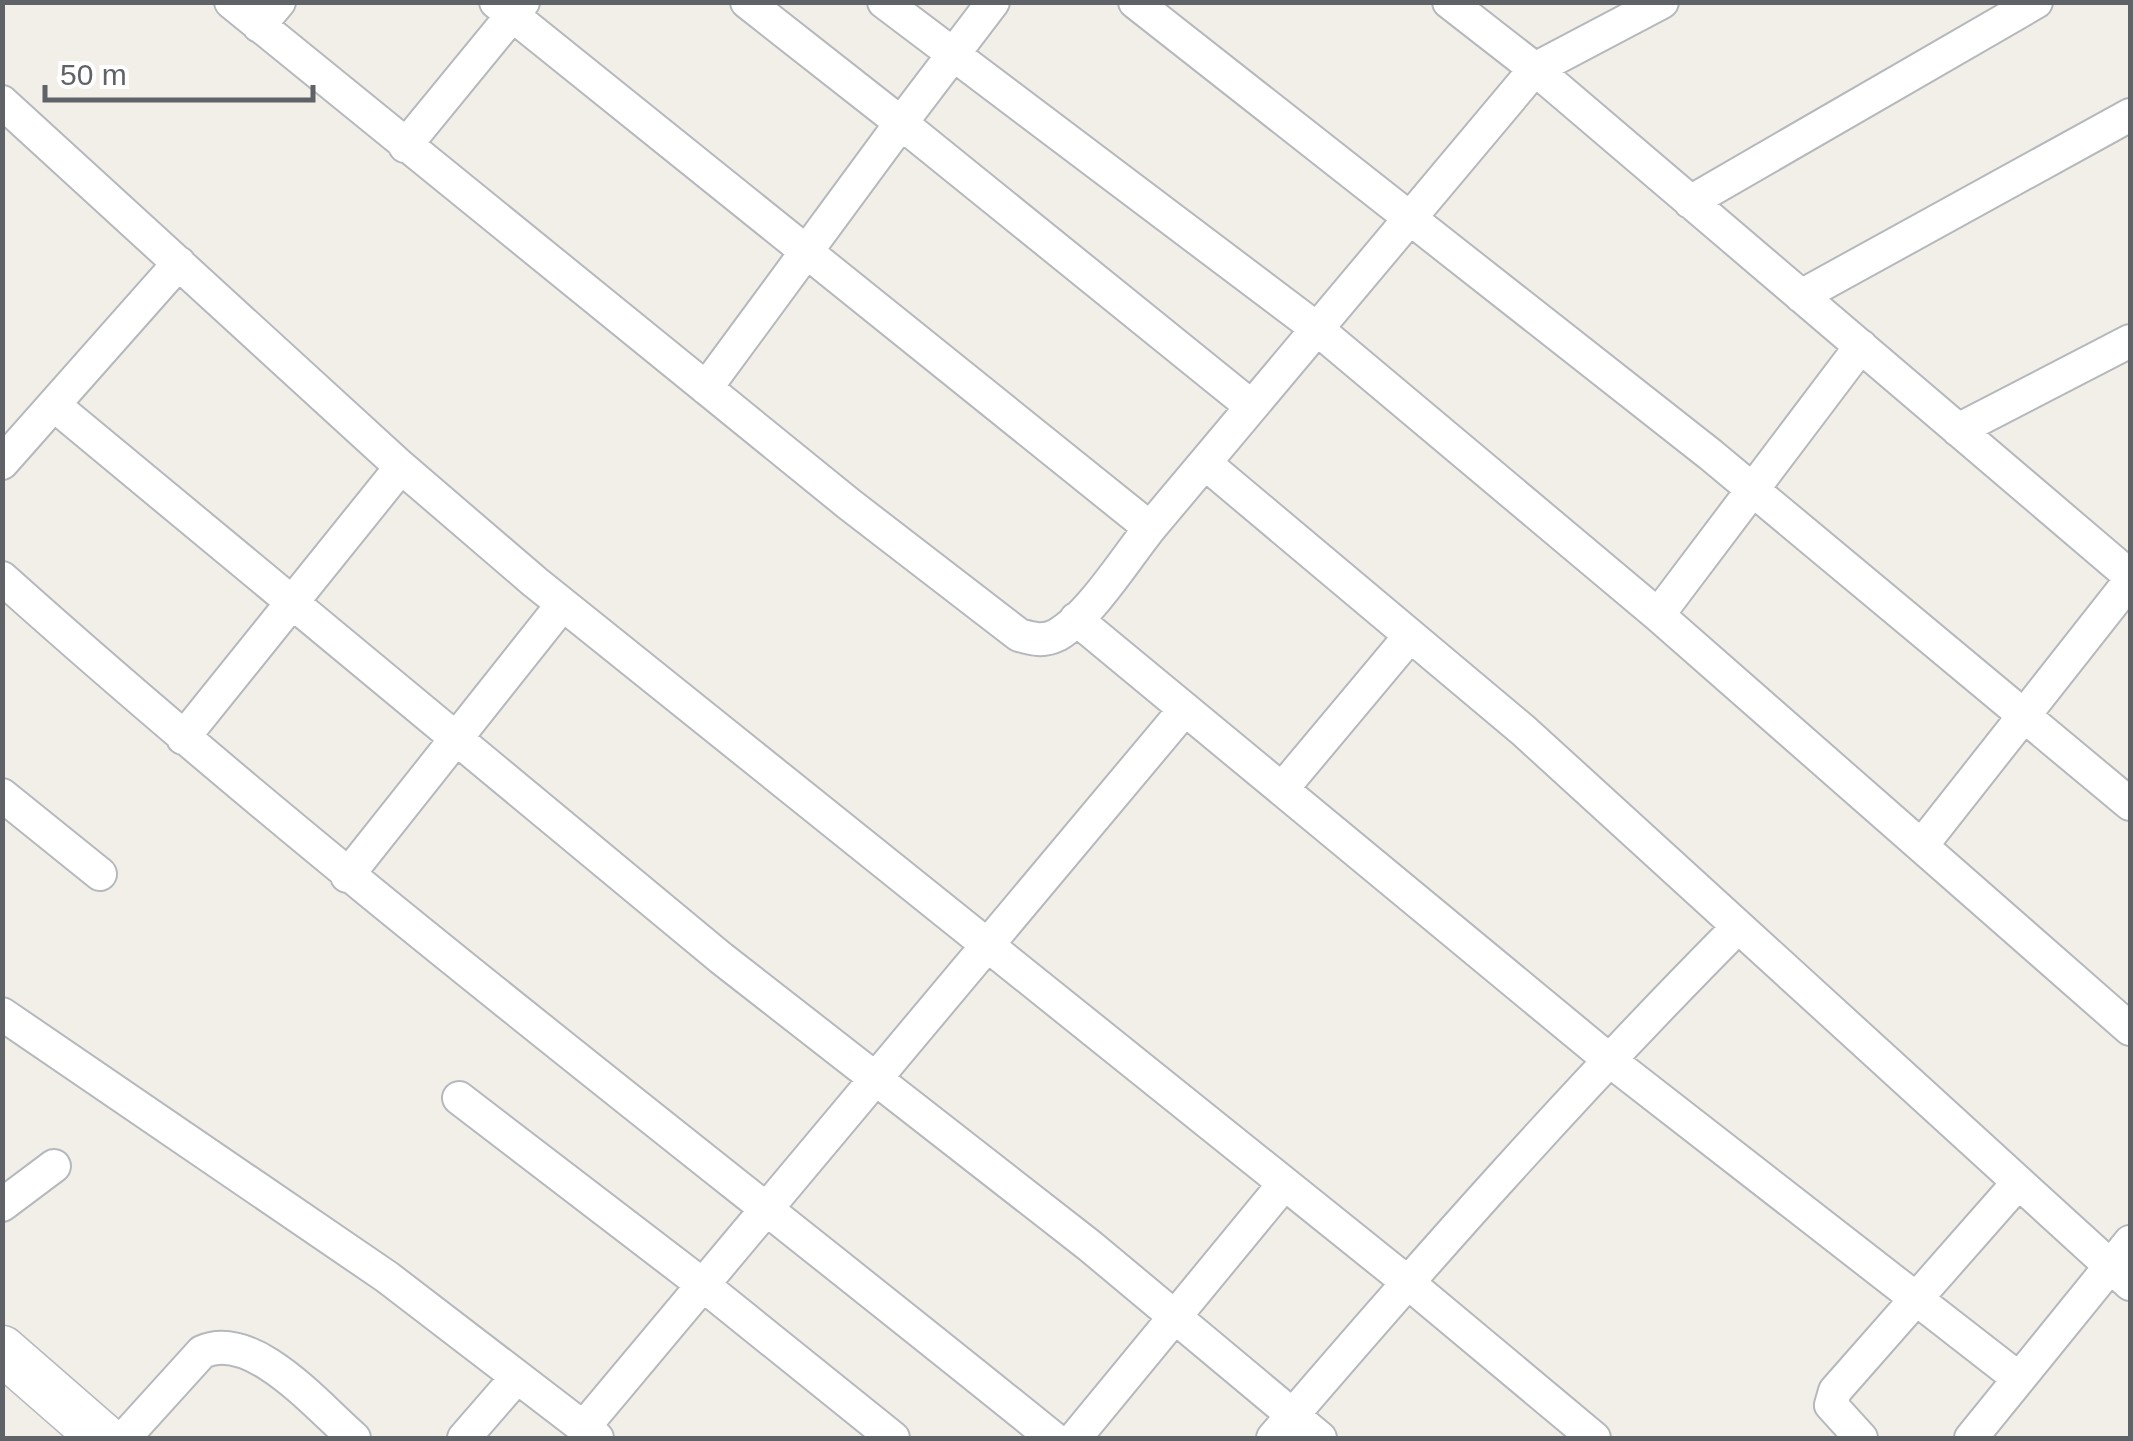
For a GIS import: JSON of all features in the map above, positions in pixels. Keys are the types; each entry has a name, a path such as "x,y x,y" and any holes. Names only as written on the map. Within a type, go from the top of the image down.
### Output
{"main road":[{"path":"2,1350 102,1438"}],"street":[{"path":"231,2 269,14 405,146 1019,635 1038,641 1057,635 1076,619 1535,69 1662,2"},
{"path":"747,2 1252,406"},
{"path":"884,2 951,58 1316,328 1658,616 2130,1029"},
{"path":"706,388 993,2"},
{"path":"1135,2 1754,491 2130,804"},
{"path":"1449,2 1535,69 2130,579 2027,717 1922,845"},
{"path":"1690,202 2036,2"},
{"path":"405,146 510,7 806,252 1150,528"},
{"path":"2,102 400,467 562,605 1406,1281 1594,1438"},
{"path":"1801,296 2130,116"},
{"path":"2,463 179,263"},
{"path":"1958,430 2130,341"},
{"path":"1658,616 1860,346"},
{"path":"54,405 721,958 1175,1317 1283,1427 1320,1438"},
{"path":"1206,464 1524,731 2018,1183 2124,1264 2018,1378 1971,1438"},
{"path":"182,738 400,467"},
{"path":"2,578 182,738 347,876 1052,1438"},
{"path":"347,876 562,605"},
{"path":"1076,619 1608,1058 2018,1378"},
{"path":"1282,789 1410,636"},
{"path":"2,1014 387,1277 590,1433 704,1284 1186,710"},
{"path":"2,795 100,874"},
{"path":"1283,1427 1406,1281 1608,1058 1738,927"},
{"path":"459,1098 704,1284 893,1438"},
{"path":"2,1205 54,1166"},
{"path":"1861,1438 1832,1405 1835,1392 2018,1183"},
{"path":"1075,1438 1284,1184"},
{"path":"124,1438 202,1352 217,1345 251,1352 354,1438"},
{"path":"464,1438 518,1377"}]}
